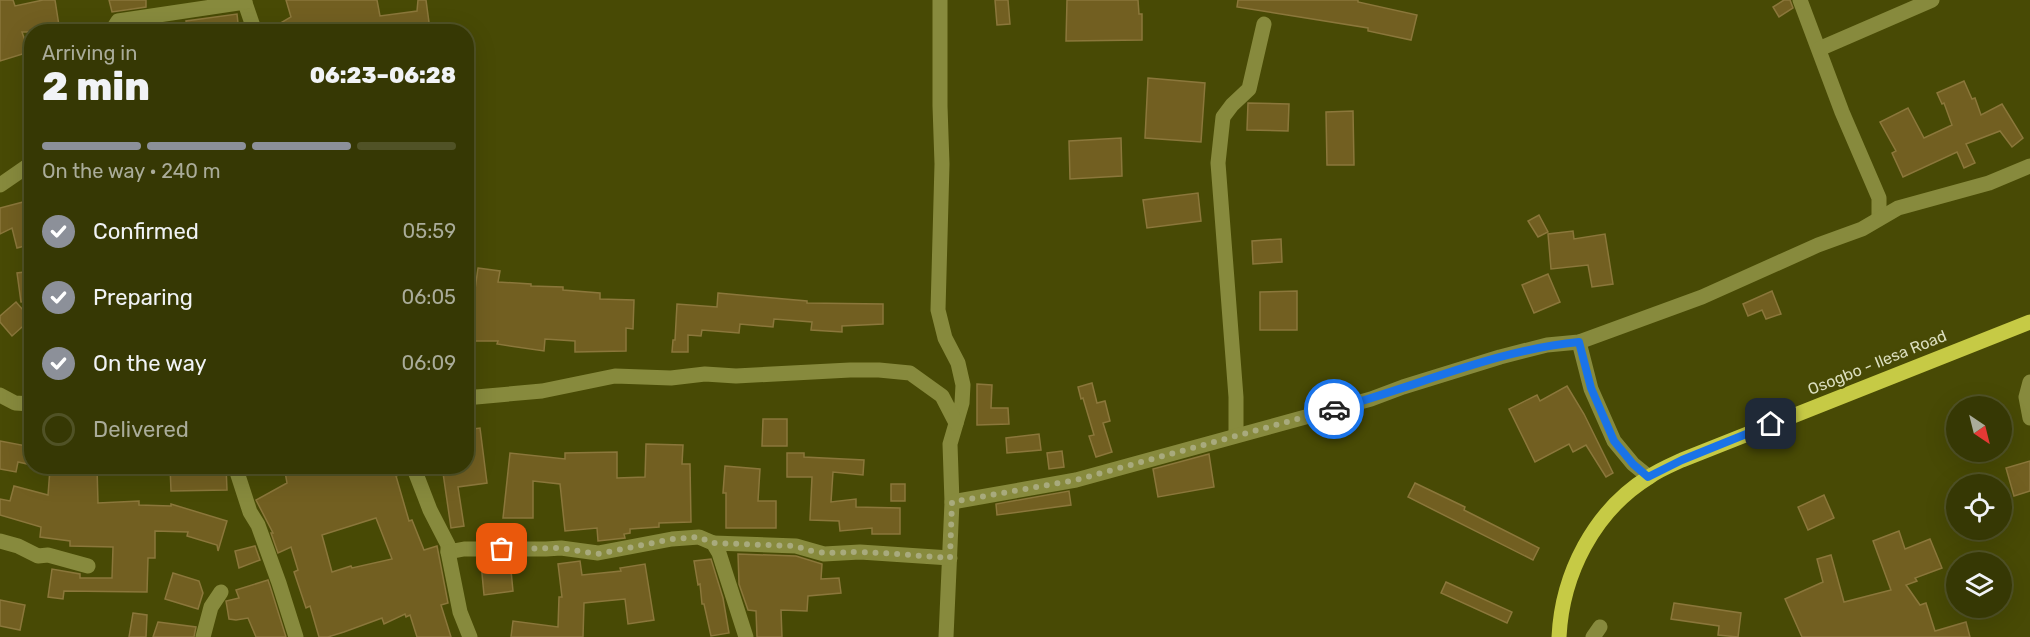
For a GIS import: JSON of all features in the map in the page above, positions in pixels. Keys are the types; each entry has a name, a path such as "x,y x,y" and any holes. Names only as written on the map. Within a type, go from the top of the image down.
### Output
{"main road":[{"name":"Osogbo - Ilesa Road","path":"1559,637 1563,597 1582,550 1597,525 1614,505 1648,477 1682,460 2030,322"}],"street":[{"path":"940,0 942,164 938,310 945,338 962,375 962,403 950,444 952,502 946,637"},
{"path":"1800,0 1842,112 1879,198 1879,218"},
{"path":"1818,49 1932,0"},
{"path":"116,24 118,21 244,1 252,24"},
{"path":"1236,435 1236,397 1218,163 1223,117 1249,89 1264,24"},
{"path":"952,502 1076,480 1371,399 1509,355 1547,345 1579,342 1702,297 1818,245 1855,232 1898,208 1989,183 2030,166"},
{"path":"0,185 24,168"},
{"path":"1879,198 1898,208"},
{"path":"1579,342 1591,388 1614,441 1633,464 1648,477"},
{"path":"474,397 542,391 615,376 671,378 705,374 736,376 879,370 910,372 942,396 956,423"},
{"path":"2030,382 2026,397 2030,418"},
{"path":"0,395 15,403 24,404"},
{"path":"238,474 250,512 258,525 279,583 296,637"},
{"path":"416,474 430,510 448,545 460,612 470,637"},
{"path":"448,552 464,549 561,548 598,554 672,539 699,537 712,543 796,546 824,554 860,552 950,558"},
{"path":"0,542 18,546 38,556 48,555 88,566"},
{"path":"712,543 719,552 746,637"},
{"path":"203,637 211,607 221,592"}],"building":[{"path":"0,0 13,0 15,6 55,0 59,24 24,24 24,32 22,32 24,54 0,61"},
{"path":"109,0 146,0 146,7 112,12"},
{"path":"286,0 377,0 380,16 417,11 418,0 426,0 429,24 279,24 291,17"},
{"path":"995,0 1008,0 1010,24 997,25"},
{"path":"1067,0 1138,0 1139,14 1142,14 1142,40 1066,41"},
{"path":"1238,0 1358,0 1358,2 1417,15 1411,40 1368,31 1368,28 1237,7"},
{"path":"1784,0 1790,0 1793,8 1779,17 1773,7"},
{"path":"237,14 238,24 186,24 186,21"},
{"path":"1148,78 1205,83 1201,142 1145,138"},
{"path":"1964,81 1972,99 1975,98 1981,115 2002,104 2023,138 2012,147 2000,131 1966,144 1975,163 1964,168 1957,152 1903,177 1892,153 1896,151 1880,122 1908,108 1924,138 1952,125 1944,103 1942,104 1937,93"},
{"path":"1248,103 1289,104 1288,131 1247,130"},
{"path":"1353,111 1354,165 1327,165 1326,112"},
{"path":"1121,138 1122,176 1070,179 1069,141"},
{"path":"1198,193 1201,221 1147,228 1143,200"},
{"path":"24,202 24,246 17,248 12,228 0,234 0,208"},
{"path":"1539,215 1548,232 1538,237 1528,221"},
{"path":"1573,231 1574,239 1605,234 1613,284 1592,287 1588,265 1551,269 1548,234"},
{"path":"1281,239 1282,262 1253,264 1252,241"},
{"path":"478,268 500,271 498,282 563,287 563,290 600,293 600,299 634,300 633,329 626,328 626,351 575,352 575,341 545,339 544,351 497,344 498,341 474,341 474,297"},
{"path":"24,272 24,302 21,302 17,273"},
{"path":"1548,274 1560,302 1534,313 1522,285"},
{"path":"1297,291 1297,330 1260,330 1260,292"},
{"path":"1772,291 1781,314 1766,319 1762,310 1748,316 1743,304"},
{"path":"718,293 807,301 807,303 883,304 883,324 842,326 842,332 811,330 812,322 774,319 773,327 740,324 739,333 702,330 701,336 688,335 688,352 672,352 677,304 717,307"},
{"path":"16,302 24,311 24,325 12,336 0,322 0,316"},
{"path":"1092,383 1097,403 1105,401 1110,421 1103,423 1112,452 1096,457 1089,436 1094,435 1078,387"},
{"path":"977,384 992,385 991,408 1008,408 1009,424 977,425"},
{"path":"1567,386 1584,414 1613,473 1606,477 1586,445 1573,452 1569,444 1535,462 1509,409 1537,395 1540,401"},
{"path":"763,419 787,419 787,446 762,446"},
{"path":"480,428 487,483 458,487 464,526 451,528 443,474 474,474 474,429"},
{"path":"1039,434 1041,450 1007,453 1006,438"},
{"path":"0,441 24,446 24,463 18,462 16,472 0,469"},
{"path":"646,444 683,445 682,464 690,464 691,522 659,523 659,527 630,529 630,533 624,534 625,538 598,541 597,528 565,531 560,484 533,481 533,518 503,518 510,453 565,459 565,453 617,452 617,478 645,477"},
{"path":"1062,451 1064,467 1049,469 1047,453"},
{"path":"787,453 804,453 804,457 864,460 863,475 833,472 831,502 856,499 856,507 900,508 900,534 872,534 872,528 840,531 839,521 810,520 812,477 787,477"},
{"path":"1209,454 1214,487 1158,497 1153,469"},
{"path":"2030,461 2030,491 2014,496 2012,474 2008,474 2006,468"},
{"path":"725,466 760,469 758,501 776,501 776,528 726,528 726,493 723,493"},
{"path":"50,474 97,474 98,503 139,501 139,505 171,506 171,504 227,521 218,551 217,545 187,536 188,532 155,531 155,558 148,558 147,592 64,591 63,599 48,597 52,569 80,574 80,578 112,578 113,547 70,546 70,541 40,537 41,527 0,515 0,499 10,501 14,486 48,495"},
{"path":"170,474 226,474 227,490 171,491"},
{"path":"285,474 402,474 396,476 409,521 412,520 424,550 437,546 448,603 441,605 451,637 417,637 410,615 406,617 405,614 384,624 382,618 328,637 319,637 310,606 306,608 294,572 298,570 291,547 278,553 271,533 273,533 256,500 287,483","holes":["376,518 392,559 352,568 351,566 332,572 322,535"]},
{"path":"1415,483 1465,507 1464,510 1539,548 1533,560 1408,497"},
{"path":"891,484 905,484 905,501 891,501"},
{"path":"1069,491 1071,505 997,515 996,504"},
{"path":"1824,495 1834,518 1808,530 1798,507"},
{"path":"1899,531 1905,549 1930,539 1942,568 1915,578 1917,581 1906,585 1920,605 1926,603 1935,631 1966,622 1970,637 1802,637 1785,599 1823,582 1817,559 1831,555 1844,602 1891,590 1873,541"},
{"path":"255,546 260,560 239,568 235,551"},
{"path":"738,554 796,556 822,564 821,579 839,578 841,593 808,596 807,611 781,610 782,637 757,637 756,611 748,610 739,584"},
{"path":"711,559 723,598 729,633 711,636 694,561"},
{"path":"510,560 513,591 484,595 481,563"},
{"path":"580,561 582,575 621,571 620,568 645,564 654,620 628,624 625,599 584,603 583,637 511,637 513,621 558,627 559,597 562,597 558,564"},
{"path":"173,573 199,581 203,593 198,609 165,599"},
{"path":"268,580 286,637 256,637 248,618 229,619 226,601 239,598 236,590"},
{"path":"1446,582 1512,612 1507,623 1441,593"},
{"path":"0,600 25,605 20,630 0,626"},
{"path":"1674,603 1741,613 1738,637 1718,635 1719,626 1671,619"},
{"path":"133,613 147,615 146,637 129,637"},
{"path":"158,622 196,627 194,637 153,637"}],"way so far":[{"path":"502,549 561,548 598,554 672,539 699,537 712,543 796,546 824,554 860,552 950,558 952,502 1076,480 1334,409"}],"route":[{"path":"1334,409 1500,357 1547,345 1579,342 1591,388 1614,441 1633,464 1648,477 1682,460 1771,424"}]}
